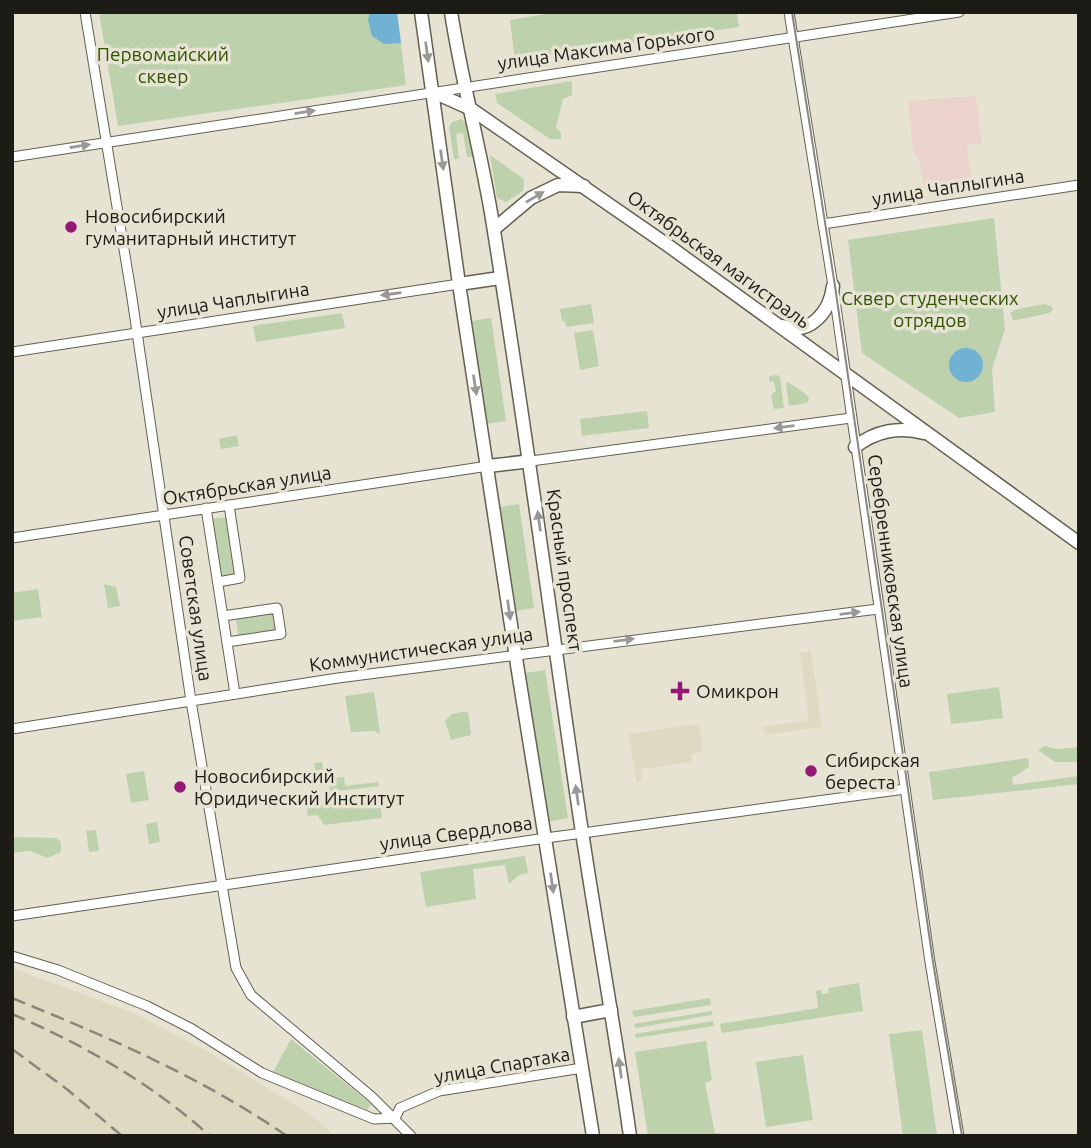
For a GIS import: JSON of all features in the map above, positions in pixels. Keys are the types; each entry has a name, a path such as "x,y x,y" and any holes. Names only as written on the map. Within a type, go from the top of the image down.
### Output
{"main road":[{"path":"421,12 515,654 593,1136"},
{"name":"Красный проспект","path":"451,12 494,229 531,461 556,649 630,1136"},
{"name":"Октябрьская магистраль","path":"433,92 471,109 584,187 1079,542"},
{"path":"494,229 531,198 558,185 584,187"},
{"path":"459,284 500,278"},
{"path":"777,325 789,329 816,322 831,301 833,286"},
{"path":"855,447 894,429 932,436"},
{"path":"488,466 531,461"},
{"path":"573,1017 611,1010"}],"street":[{"name":"Советская улица","path":"85,12 165,515 191,701 236,968 251,995 394,1118 409,1135"},
{"name":"Серебренниковская улица","path":"789,12 833,286 878,609 958,1136"},
{"name":"улица Максима Горького","path":"433,92 957,12"},
{"path":"12,157 433,92"},
{"name":"улица Чаплыгина","path":"823,224 1079,185"},
{"name":"улица Чаплыгина","path":"12,352 459,284"},
{"path":"531,461 851,418"},
{"name":"Октябрьская улица","path":"12,538 488,466"},
{"path":"218,582 240,578 229,505"},
{"path":"205,508 235,694"},
{"path":"223,616 277,608 281,634 227,642"},
{"name":"Коммунистическая улица","path":"12,729 515,654 878,609"},
{"name":"улица Свердлова","path":"12,916 222,884 905,789"},
{"path":"12,956 58,970 147,1006 262,1073 373,1119 394,1118"},
{"name":"улица Спартака","path":"394,1118 400,1108 439,1091 582,1068"}],"shaded area":[{"path":"976,96 982,144 967,144 971,179 924,185 918,156 914,155 908,101"},
{"path":"811,651 822,727 765,735 763,727 809,720 800,653"},
{"path":"699,724 703,752 691,754 692,762 641,769 642,781 636,782 629,734"},
{"path":"12,968 134,1013 210,1053 313,1116 334,1136 12,1136"}],"green space":[{"name":"Первомайский сквер","path":"99,12 397,12 406,85 118,126"},
{"path":"557,12 737,12 739,27 515,60 510,20"},
{"path":"572,81 572,95 563,99 556,127 561,133 561,139 550,139 497,103 495,94"},
{"path":"461,119 468,125 473,156 467,157 463,133 456,134 459,159 454,159 449,127 452,122"},
{"path":"490,155 524,179 523,191 506,202 497,198"},
{"name":"Сквер студенческих отрядов","path":"994,218 1005,329 992,369 995,412 959,418 862,353 848,240"},
{"path":"591,304 594,323 566,327 560,309"},
{"path":"1044,304 1051,306 1053,310 1017,320 1013,320 1010,313 1014,310"},
{"path":"342,313 345,328 256,342 253,326"},
{"path":"491,318 506,421 487,424 472,321"},
{"path":"593,330 599,366 580,370 574,333"},
{"path":"769,376 780,377 784,408 774,409 771,395 776,391 774,382 769,381"},
{"path":"788,382 806,394 809,399 807,403 789,406"},
{"path":"647,411 649,428 582,436 580,419"},
{"path":"237,435 239,446 221,449 219,439"},
{"path":"519,504 534,608 515,611 500,507"},
{"path":"227,517 236,575 220,578 211,519"},
{"path":"104,584 116,587 120,606 108,608"},
{"path":"38,589 42,617 12,621 12,593"},
{"path":"277,608 281,634 239,640 235,614"},
{"path":"545,670 568,818 547,822 525,673"},
{"path":"999,687 1003,718 951,724 947,694"},
{"path":"374,692 380,734 374,731 351,732 345,696"},
{"path":"468,712 471,735 451,740 445,721 452,714"},
{"path":"1045,746 1057,749 1079,747 1079,762 1055,762 1038,750"},
{"path":"1028,758 1029,767 1012,778 1013,785 1079,776 1079,784 933,800 929,772"},
{"path":"322,762 325,779 344,777 345,786 378,782 379,786 330,792 329,784 318,786 314,763"},
{"path":"144,771 149,800 131,803 126,774"},
{"path":"379,793 382,818 324,825 318,815 308,816 307,808 317,806 316,798"},
{"path":"157,822 160,842 149,844 146,824"},
{"path":"96,830 99,851 89,852 86,831"},
{"path":"12,837 57,838 61,842 61,852 48,858 30,851 12,853"},
{"path":"525,856 528,873 519,875 509,884 505,865 473,869 476,899 426,907 420,872"},
{"path":"859,983 863,1011 722,1033 720,1024 818,1008 816,991 829,993 828,988"},
{"path":"710,998 711,1005 634,1017 632,1011"},
{"path":"712,1011 712,1015 635,1028 634,1024"},
{"path":"713,1021 714,1026 636,1038 635,1034"},
{"path":"922,1030 937,1136 903,1136 889,1034"},
{"path":"291,1039 371,1104 367,1110 273,1072"},
{"path":"706,1041 712,1080 705,1083 715,1133 721,1133 721,1136 648,1136 635,1052"},
{"path":"803,1055 813,1120 766,1127 756,1062"}],"water":[{"path":"370,12 397,12 401,43 384,44 372,36 368,20"},
{"path":"966,348 978,353 983,365 978,377 966,382 954,377 949,365 954,353"}],"tram line":[{"path":"792,12 835,286 933,962 962,1136"}],"railway":[{"path":"12,998 84,1028 187,1077 254,1114 287,1136"},
{"path":"12,1014 116,1067 164,1099 210,1136"},
{"path":"12,1049 68,1090 122,1136"}],"place":[{"name":"Новосибирский гуманитарный институт","path":"71,227"},
{"name":"Омикрон","path":"680,691"},
{"name":"Сибирская береста","path":"811,771"},
{"name":"Новосибирский Юридический Институт","path":"180,787"}]}
